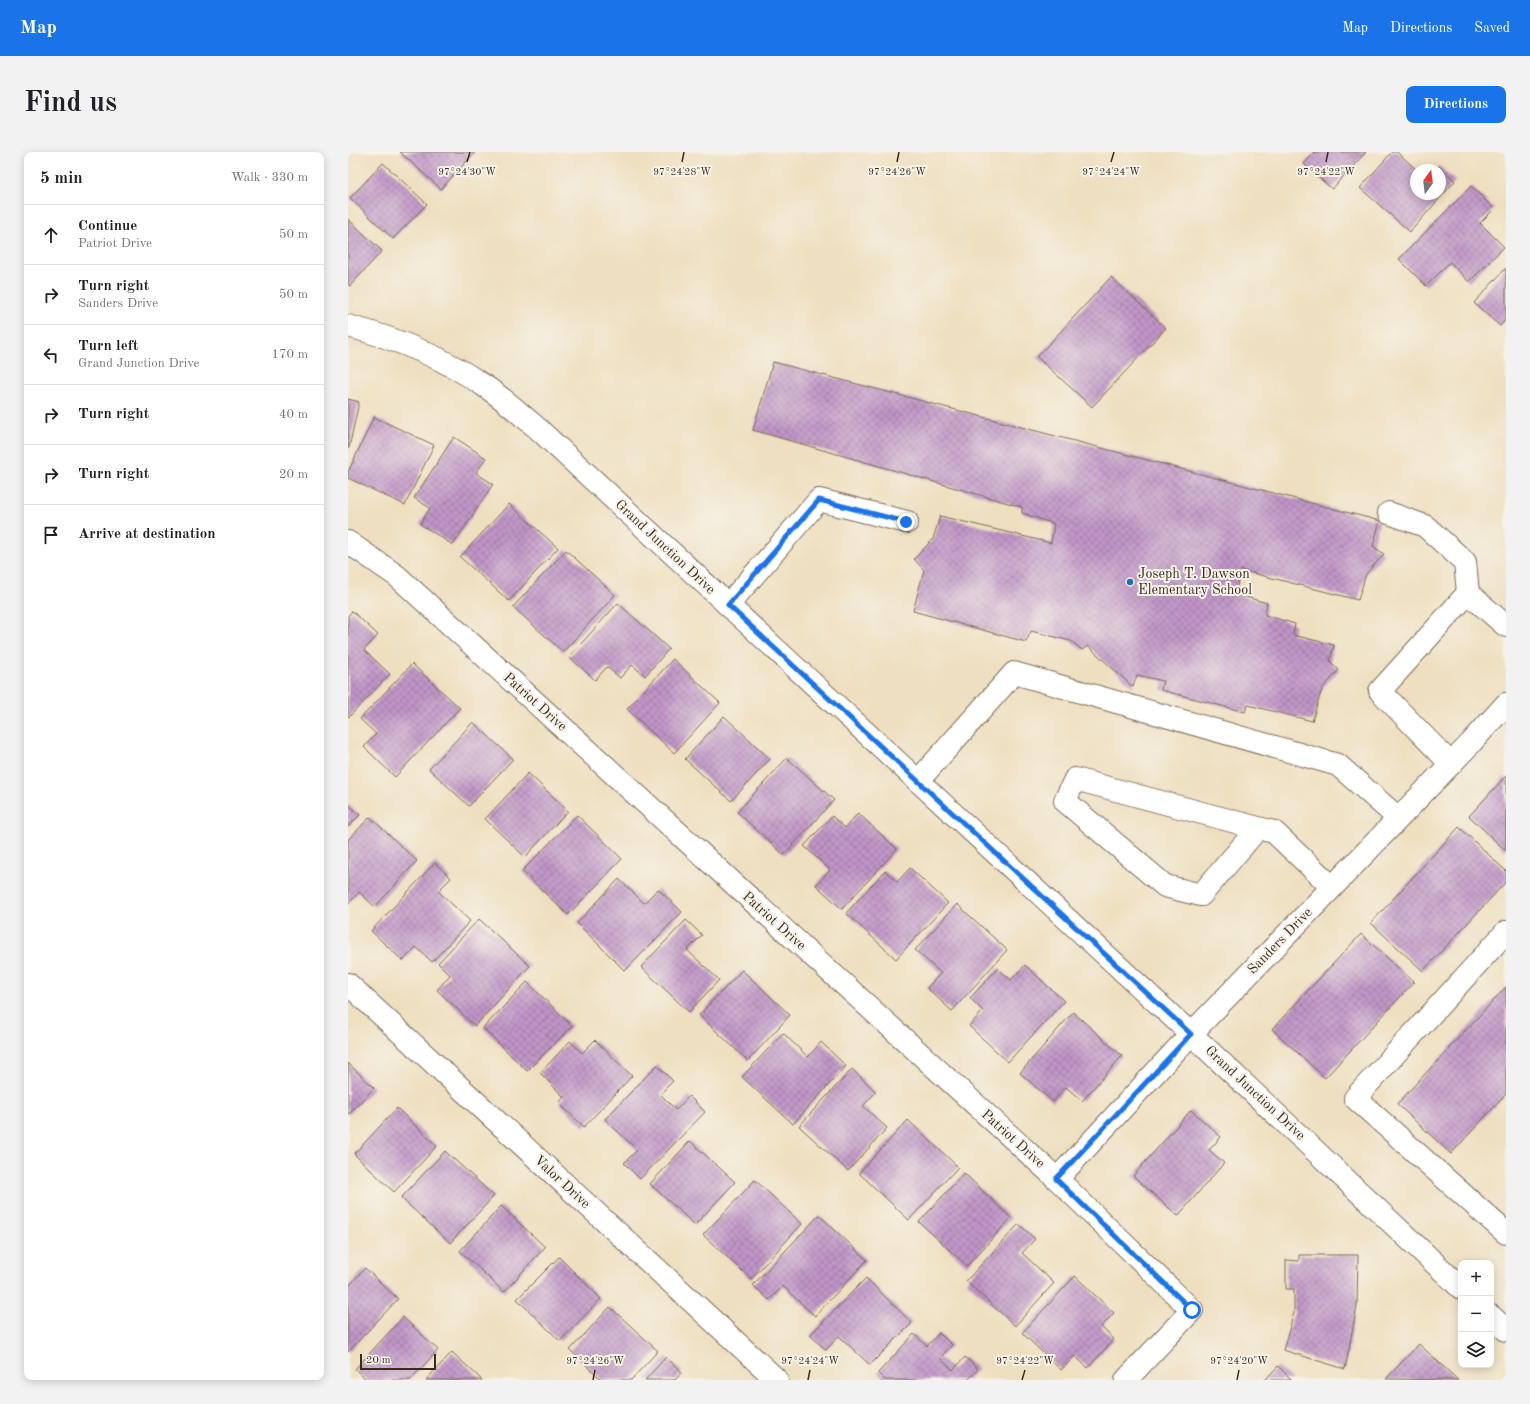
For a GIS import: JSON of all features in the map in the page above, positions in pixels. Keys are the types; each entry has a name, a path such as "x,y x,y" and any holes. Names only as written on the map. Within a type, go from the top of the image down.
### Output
{"street":[{"name":"Grand Junction Drive","path":"348,326 373,333 429,355 483,385 536,427 1191,1034 1458,1285"},
{"path":"728,605 819,500 906,522"},
{"path":"1389,512 1425,526 1465,562 1468,593 1506,626"},
{"name":"Patriot Drive","path":"348,542 397,576 1056,1179 1192,1310 1126,1380"},
{"path":"1451,764 1380,691 1468,593"},
{"path":"918,781 1014,673 1338,765 1398,818"},
{"name":"Sanders Drive","path":"1056,1179 1191,1034 1451,764 1506,704"},
{"path":"1258,828 1202,895 1165,886 1065,801 1076,779 1274,832 1332,887"},
{"path":"1506,932 1355,1098 1506,1233"},
{"name":"Valor Drive","path":"348,984 777,1380"},
{"path":"1494,1319 1506,1330"}],"building":[{"path":"400,152 475,152 441,189"},
{"path":"1315,152 1366,152 1332,189 1304,164"},
{"path":"1392,152 1397,152 1410,164 1410,200 1438,200 1410,232 1360,188"},
{"path":"383,163 427,204 393,239 350,198"},
{"path":"1446,173 1455,181 1446,191"},
{"path":"1471,186 1494,209 1480,223 1504,247 1469,282 1450,262 1426,286 1399,259"},
{"path":"348,219 382,251 350,286 348,284"},
{"path":"1506,268 1506,319 1500,326 1474,303"},
{"path":"1111,277 1166,328 1092,407 1037,357"},
{"path":"773,362 1380,521 1373,546 1384,554 1366,574 1358,600 1241,570 1235,594 1267,603 1265,615 1295,624 1293,635 1334,645 1330,661 1339,670 1322,689 1312,721 1248,705 1245,712 1161,690 1163,681 1137,675 1133,687 1088,646 1082,650 1071,641 1031,631 1026,642 913,611 924,570 914,559 933,539 940,516 1051,543 1054,524 1022,513 1022,507 753,430"},
{"path":"348,399 359,402 349,448 348,448"},
{"path":"374,417 434,445 405,505 348,478 348,472"},
{"path":"454,437 486,458 476,473 493,484 453,545 420,524 430,508 414,498"},
{"path":"509,504 558,548 509,601 460,557"},
{"path":"566,550 615,595 563,652 513,607"},
{"path":"618,603 669,649 645,676 632,665 620,678 607,667 595,680 569,657"},
{"path":"352,611 378,635 364,650 390,674 349,717 348,616"},
{"path":"673,659 720,703 674,753 627,709"},
{"path":"412,664 460,708 395,777 364,747 376,734 360,719"},
{"path":"724,716 770,759 731,801 685,759"},
{"path":"473,722 513,759 469,806 429,769"},
{"path":"787,758 834,800 784,855 737,812"},
{"path":"528,773 568,811 525,857 485,819"},
{"path":"1506,776 1506,851 1469,816"},
{"path":"348,804 360,815 348,827"},
{"path":"858,813 897,849 842,909 816,885 830,870 804,846 832,816 845,828"},
{"path":"577,815 622,859 568,915 522,871"},
{"path":"370,817 417,861 375,907 359,892 348,904 348,840"},
{"path":"1459,827 1506,871 1506,882 1423,971 1371,923"},
{"path":"435,863 451,878 438,891 470,921 432,962 416,947 403,961 371,931"},
{"path":"910,868 948,903 896,959 846,913 885,871 897,882"},
{"path":"619,879 644,903 658,889 682,912 625,971 577,923"},
{"path":"957,904 1007,950 952,1011 927,988 941,973 915,950"},
{"path":"479,919 530,966 475,1026 437,990 450,975 438,963"},
{"path":"686,920 702,935 687,950 719,980 689,1012 641,967"},
{"path":"1361,934 1414,982 1325,1078 1272,1029"},
{"path":"1025,965 1064,1001 1008,1062 969,1026 983,1011 970,998 998,968 1011,980"},
{"path":"742,970 790,1015 748,1061 699,1015"},
{"path":"527,982 572,1026 527,1071 483,1028"},
{"path":"1506,987 1506,1094 1451,1154 1397,1104"},
{"path":"1073,1012 1122,1056 1082,1101 1066,1087 1053,1102 1020,1073"},
{"path":"783,1033 808,1057 821,1042 846,1066 793,1124 742,1077"},
{"path":"595,1040 632,1076 584,1127 559,1103 564,1097 540,1073 570,1041 582,1053"},
{"path":"348,1063 374,1088 348,1115"},
{"path":"657,1065 673,1081 660,1094 676,1110 689,1096 705,1112 640,1179 624,1163 637,1150 605,1119"},
{"path":"852,1069 876,1092 863,1106 887,1128 848,1171 799,1126"},
{"path":"397,1108 437,1146 394,1192 354,1154"},
{"path":"1191,1110 1221,1137 1209,1150 1224,1163 1178,1216 1133,1176"},
{"path":"908,1120 958,1167 909,1220 859,1173"},
{"path":"690,1141 735,1182 695,1225 650,1184"},
{"path":"445,1151 494,1196 450,1243 401,1198"},
{"path":"964,1173 1011,1218 967,1266 919,1222"},
{"path":"755,1180 802,1224 751,1279 703,1235"},
{"path":"501,1206 545,1247 504,1292 460,1251"},
{"path":"819,1215 867,1260 815,1316 783,1286 769,1300 753,1285"},
{"path":"1019,1224 1035,1239 1022,1253 1054,1283 1015,1326 966,1281"},
{"path":"1299,1255 1358,1255 1357,1306 1345,1369 1283,1350 1294,1313 1294,1289 1286,1289 1286,1260 1299,1261"},
{"path":"559,1257 601,1299 560,1341 517,1299"},
{"path":"365,1268 398,1299 348,1352 348,1287"},
{"path":"1075,1276 1114,1313 1101,1327 1114,1339 1088,1368 1075,1356 1061,1370 1022,1333"},
{"path":"866,1278 912,1323 870,1365 839,1336 826,1350 810,1335"},
{"path":"610,1307 658,1351 631,1380 602,1380 570,1350"},
{"path":"403,1317 438,1350 410,1380 367,1380 355,1369"},
{"path":"939,1333 952,1345 940,1358 953,1370 965,1357 978,1369 968,1380 885,1380 878,1373 914,1334 927,1346"},
{"path":"1419,1344 1458,1380 1386,1379"},
{"path":"452,1352 482,1380 426,1380"},
{"path":"666,1357 682,1372 675,1380 645,1380"},
{"path":"1278,1366 1292,1380 1265,1380"}],"place":[{"name":"Joseph T. Dawson Elementary School","path":"1130,582"}],"route":[{"path":"906,522 819,500 728,605 1191,1034 1056,1179 1192,1310"}]}
